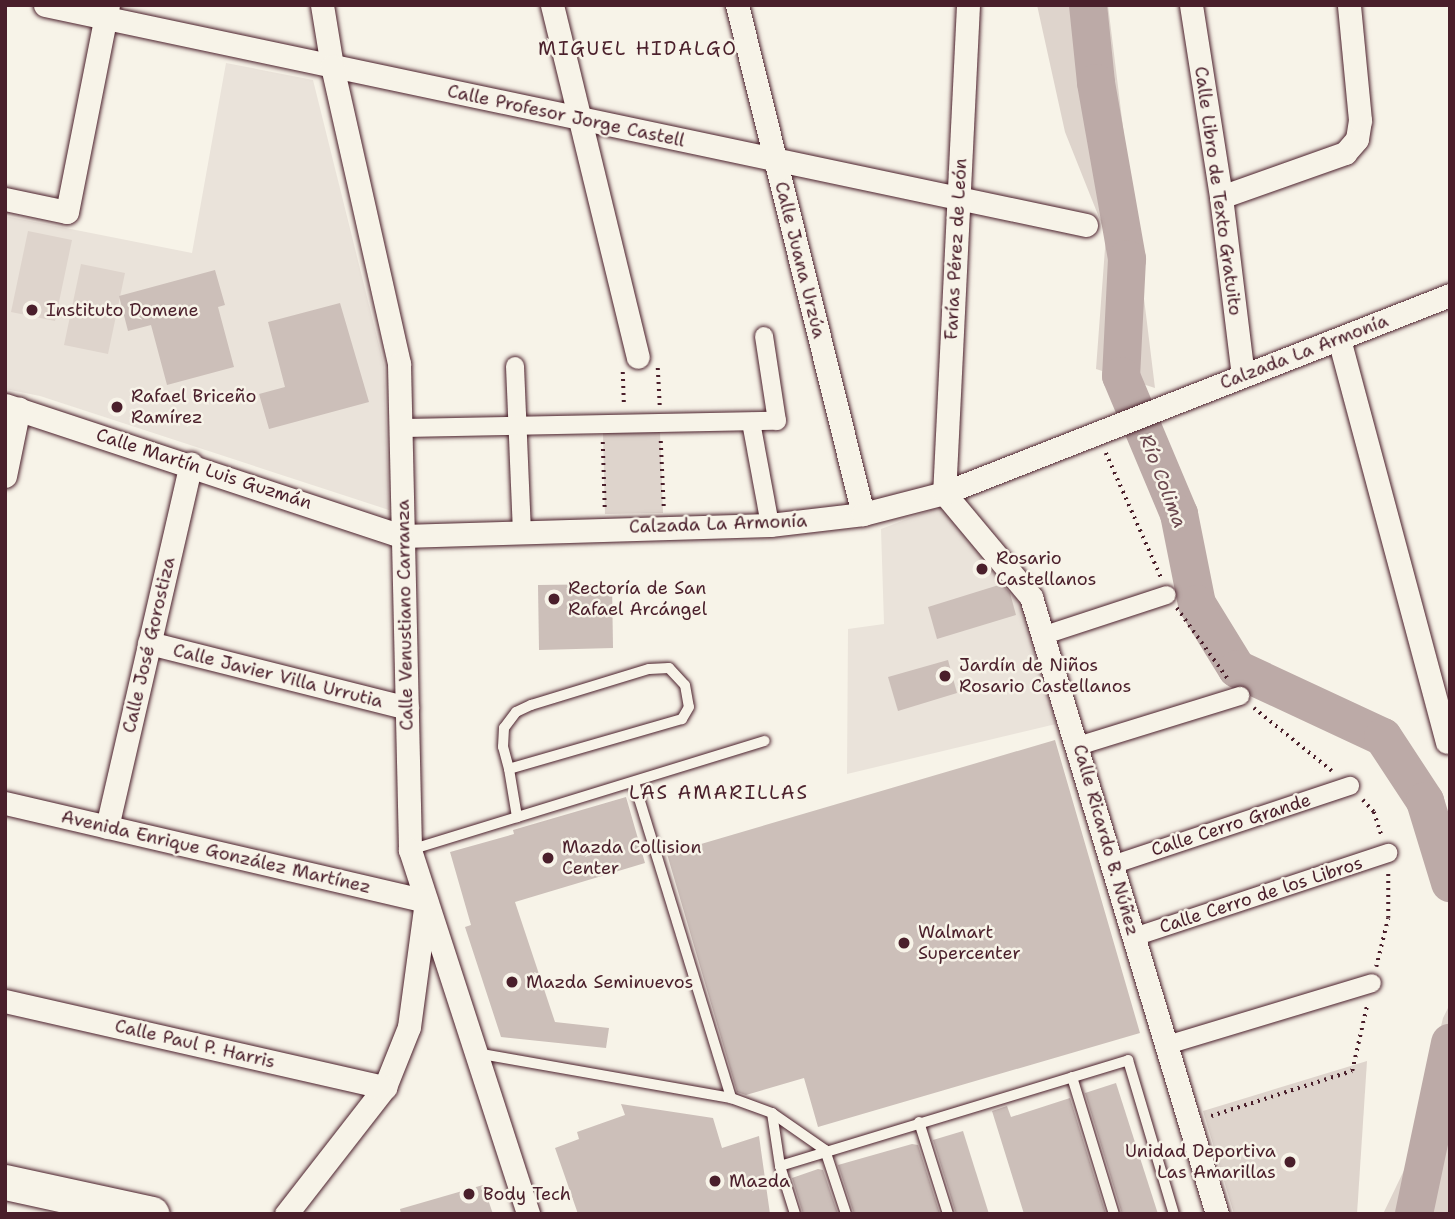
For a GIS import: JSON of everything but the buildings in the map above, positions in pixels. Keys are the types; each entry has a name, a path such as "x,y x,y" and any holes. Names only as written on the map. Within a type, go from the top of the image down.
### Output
{"main road":[{"path":"5,1182 152,1214"}],"street":[{"name":"Calle Profesor Jorge Castell","path":"45,5 106,12 331,66 1086,225"},
{"name":"Calle Venustiano Carranza","path":"322,5 331,66 399,364 410,850 528,1214"},
{"path":"552,5 638,357"},
{"name":"Calle Juana Urzúa","path":"737,5 863,514"},
{"name":"Farías Pérez de León","path":"944,493 968,5"},
{"name":"Calle Libro de Texto Gratuito","path":"1191,5 1221,197 1243,376"},
{"path":"1221,197 1345,153 1357,139 1360,120 1349,5"},
{"path":"5,200 66,212 106,12"},
{"name":"Calzada La Armonía","path":"402,536 605,528 770,526 863,514 944,493 1450,295"},
{"path":"401,428 777,421 764,336"},
{"path":"1339,339 1447,742"},
{"path":"515,366 522,531"},
{"path":"5,476 12,407"},
{"name":"Calle Martín Luis Guzmán","path":"12,407 402,536"},
{"path":"751,422 770,526"},
{"name":"Calle José Gorostiza","path":"107,827 191,464"},
{"name":"Calle Ricardo B. Núñez","path":"944,493 1031,597 1045,635 1217,1214"},
{"path":"1045,635 1167,595"},
{"name":"Calle Javier Villa Urrutia","path":"149,643 407,708"},
{"path":"1078,747 1240,696"},
{"name":"Calle Cerro Grande","path":"1112,865 1350,786"},
{"name":"Avenida Enrique González Martínez","path":"5,803 426,901"},
{"name":"Calle Cerro de los Libros","path":"1134,937 1388,853"},
{"path":"286,1214 385,1087 409,1027 426,901"},
{"path":"1167,1045 1373,983"},
{"name":"Calle Paul P. Harris","path":"5,1001 385,1087"}],"lane":[{"path":"509,769 681,719 690,707 685,685 669,668 649,669 516,712 503,728 503,747 517,817"},
{"path":"410,850 765,741"},
{"path":"634,782 731,1098"},
{"path":"475,1053 731,1098 772,1113 825,1150 846,1214"},
{"path":"780,1166 825,1150 1128,1060 1174,1214"},
{"path":"1072,1077 1114,1214"},
{"path":"772,1113 780,1166 795,1214"},
{"path":"919,1122 948,1214"}],"path":[{"path":"602,424 605,528"},
{"path":"1100,431 1153,551 1167,595 1240,696 1350,786 1374,812 1388,853 1388,918 1352,1071 1190,1122"}],"shaded area":[{"path":"1037,5 1108,5 1155,388 1096,369 1106,235 1065,132"},
{"path":"226,63 313,80 384,365 389,510 40,396 5,389 5,216 192,253"},
{"path":"28,231 72,240 55,321 11,312"},
{"path":"81,264 125,273 108,354 64,345"},
{"path":"660,431 663,513 605,514 603,433"},
{"name":"Jardín de Niños Rosario Castellanos","path":"944,505 1022,598 1056,724 847,774 848,629 884,624 881,529"},
{"path":"1450,1004 1450,1214 1383,1214 1408,1162 1443,1018"},
{"name":"Unidad Deportiva Las Amarillas","path":"1367,1061 1357,1214 1234,1214 1203,1111"}],"waterway":[{"name":"Río Colima","path":"1088,5 1096,83 1127,259 1121,376 1179,514 1197,604 1237,669 1383,737 1425,801 1450,883"},
{"name":"Río Colima","path":"1414,1214 1450,1043"}],"place":[{"name":"Instituto Domene","path":"32,310"},
{"name":"Rafael Briceño Ramírez","path":"117,407"},
{"name":"Rosario Castellanos","path":"982,569"},
{"name":"Rectoría de San Rafael Arcángel","path":"554,599"},
{"name":"Jardín de Niños Rosario Castellanos","path":"945,676"},
{"name":"Mazda Collision Center","path":"548,858"},
{"name":"Walmart Supercenter","path":"904,943"},
{"name":"Mazda Seminuevos","path":"512,982"},
{"name":"Unidad Deportiva Las Amarillas","path":"1290,1162"},
{"name":"Mazda","path":"715,1181"},
{"name":"Body Tech","path":"469,1194"}],"district":[{"name":"MIGUEL HIDALGO","path":"638,49"},
{"name":"LAS AMARILLAS","path":"719,793"}]}
